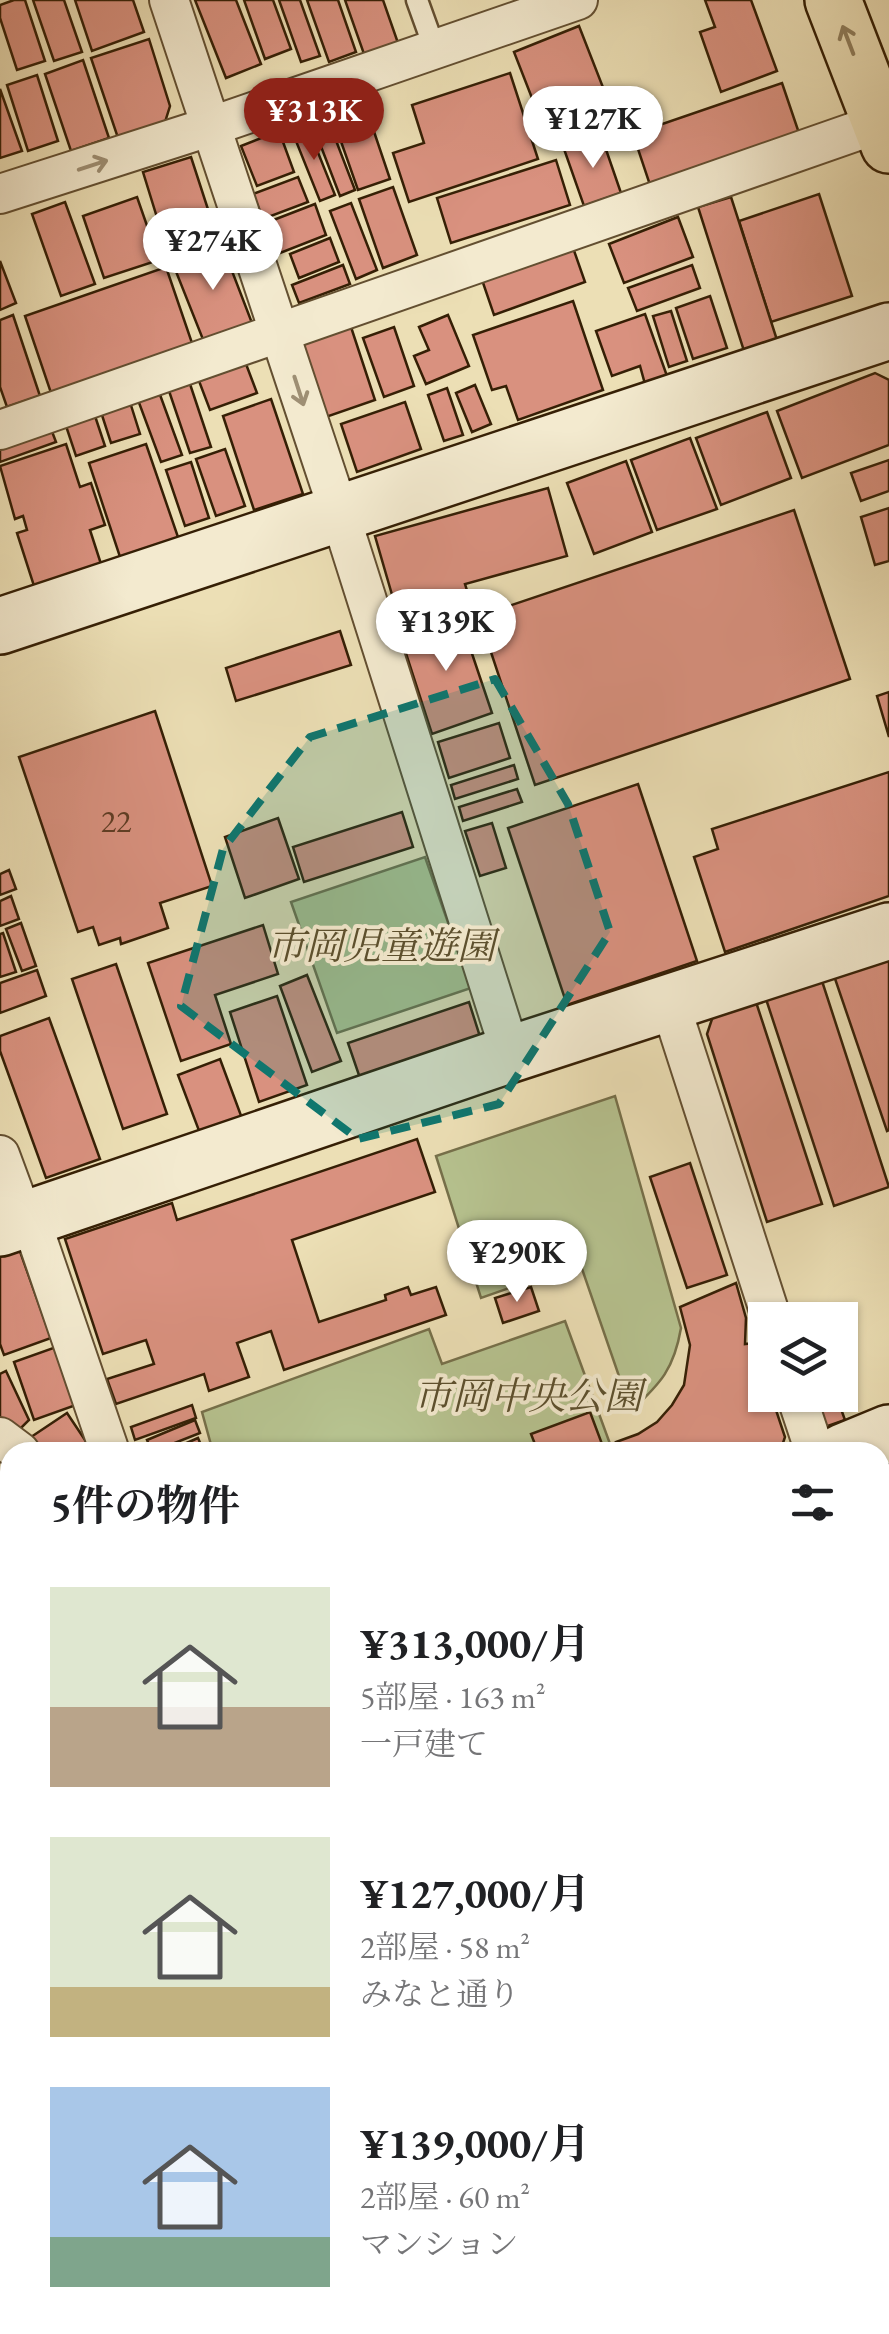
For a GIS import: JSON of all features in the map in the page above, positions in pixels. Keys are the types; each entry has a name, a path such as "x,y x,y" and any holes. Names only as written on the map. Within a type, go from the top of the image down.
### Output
{"highway":[{"path":"832,0 884,134"}],"street":[{"path":"169,0 340,515 511,1054"},
{"path":"0,194 578,0"},
{"path":"0,430 280,332 884,134"},
{"path":"0,626 889,331"},
{"path":"18,1222 511,1054 889,931"},
{"path":"670,1004 766,1302"},
{"path":"0,1155 18,1222 106,1442"},
{"path":"802,1412 812,1442"}],"lane":[{"path":"417,0 435,50"}],"highlighted area":[{"path":"495,679 568,804 610,932 499,1104 358,1139 181,1006 223,849 310,737"}],"green space":[{"name":"市岡児童遊園","path":"425,857 471,988 337,1033 291,902"},
{"path":"615,1096 681,1328 665,1374 631,1411 580,1263 481,1298 436,1156"},
{"name":"市岡中央公園","path":"565,1321 609,1442 210,1442 202,1412 429,1329 442,1364"}],"building":[{"path":"25,0 45,61 17,70 0,18 0,5"},
{"path":"33,0 64,0 82,52 54,61"},
{"path":"75,0 133,0 144,32 92,51"},
{"path":"195,0 236,0 261,64 226,78"},
{"path":"244,0 273,0 291,49 265,59"},
{"path":"279,0 300,0 320,56 301,62"},
{"path":"307,0 338,0 356,52 329,62"},
{"path":"345,0 383,0 398,43 364,54"},
{"path":"705,0 751,0 777,71 721,92 700,32 715,27"},
{"path":"579,26 613,113 548,139 514,52"},
{"path":"149,39 170,106 165,122 118,138 91,58"},
{"path":"83,60 109,138 71,151 45,74"},
{"path":"510,73 538,159 409,202 393,153 424,143 412,105"},
{"path":"37,75 58,141 28,151 7,85"},
{"path":"782,83 800,136 651,188 633,134"},
{"path":"0,89 22,151 0,158"},
{"path":"364,102 390,179 358,190 331,113"},
{"path":"327,117 355,190 340,196 312,123"},
{"path":"307,125 335,195 320,201 292,131"},
{"path":"279,131 294,172 257,186 241,146"},
{"path":"601,135 621,193 584,206 564,149"},
{"path":"191,157 217,237 168,253 143,172"},
{"path":"556,160 570,205 451,243 437,198"},
{"path":"298,177 308,202 263,219 253,194"},
{"path":"393,187 417,255 383,268 359,199"},
{"path":"819,194 852,296 771,322 739,221"},
{"path":"137,197 159,260 104,278 83,216"},
{"path":"731,197 777,340 744,351 698,207"},
{"path":"65,202 95,284 61,296 32,214"},
{"path":"351,203 377,270 356,279 330,211"},
{"path":"315,204 326,235 275,255 263,224"},
{"path":"678,217 693,257 624,283 609,244"},
{"path":"330,238 339,262 299,278 290,254"},
{"path":"571,242 585,282 494,315 480,274"},
{"path":"222,245 252,323 204,342 173,264"},
{"path":"0,261 16,303 0,310"},
{"path":"343,265 350,284 299,303 292,285"},
{"path":"692,265 700,288 637,311 628,288"},
{"path":"166,267 192,343 51,393 25,316"},
{"path":"710,296 727,348 693,359 676,308"},
{"path":"573,301 603,390 518,420 506,386 492,390 473,335"},
{"path":"671,311 687,361 669,367 653,316"},
{"path":"645,314 667,376 645,384 640,366 612,376 596,331"},
{"path":"13,315 40,396 7,407 0,387 0,320"},
{"path":"448,315 469,366 426,384 414,356 429,350 419,327"},
{"path":"351,327 375,400 326,417 301,344"},
{"path":"394,327 414,386 384,397 363,338"},
{"path":"246,364 257,393 210,410 199,381"},
{"path":"875,373 889,380 889,445 802,478 777,411"},
{"path":"190,384 211,447 190,453 169,391"},
{"path":"475,385 491,424 472,432 456,393"},
{"path":"447,388 463,435 444,441 428,395"},
{"path":"159,392 182,455 161,462 138,400"},
{"path":"129,399 140,434 111,443 100,409"},
{"path":"271,399 303,494 254,510 223,416"},
{"path":"405,402 421,449 357,472 341,424"},
{"path":"93,410 105,446 76,456 64,420"},
{"path":"767,412 791,478 721,505 696,438"},
{"path":"48,421 56,442 0,462 0,439"},
{"path":"690,438 717,509 657,530 631,460"},
{"path":"66,444 80,487 91,483 105,525 90,530 101,564 34,586 17,533 27,530 23,516 15,519 0,466"},
{"path":"146,444 179,540 121,560 89,463"},
{"path":"225,449 245,506 216,516 196,459"},
{"path":"889,460 889,491 861,501 851,473"},
{"path":"626,461 652,532 594,554 567,483"},
{"path":"191,462 209,518 185,526 166,470"},
{"path":"548,488 567,556 465,584 469,597 431,608 428,596 395,605 375,536"},
{"path":"889,508 889,561 875,565 861,517"},
{"path":"794,510 850,679 535,785 479,616"},
{"path":"459,615 492,713 432,734 400,635"},
{"path":"340,631 351,665 236,701 226,668"},
{"path":"889,692 889,737 877,696"},
{"path":"155,711 212,886 160,903 168,928 121,944 120,938 99,945 93,927 78,932 19,757"},
{"path":"499,723 510,758 449,778 438,742"},
{"path":"514,765 518,779 455,799 451,785"},
{"path":"889,772 889,896 725,952 694,857 718,849 712,829"},
{"path":"638,784 697,961 567,1005 508,828"},
{"path":"517,789 522,802 463,821 459,807"},
{"path":"402,812 413,847 304,882 293,847"},
{"path":"278,818 299,879 245,898 225,837"},
{"path":"492,823 506,868 480,876 465,831"},
{"path":"9,870 16,889 0,895 0,874"},
{"path":"11,896 19,919 0,926 0,901"},
{"path":"21,923 36,966 22,971 6,929"},
{"path":"263,925 278,974 215,995 231,1044 181,1061 148,963"},
{"path":"3,933 16,972 0,977 0,934"},
{"path":"889,946 889,1130 887,1131 830,964"},
{"path":"116,964 167,1114 123,1129 72,979"},
{"path":"37,970 46,996 0,1013 0,983"},
{"path":"307,975 341,1061 312,1072 280,986"},
{"path":"822,981 889,1187 834,1206 766,999"},
{"path":"277,996 307,1085 259,1102 230,1012"},
{"path":"469,1002 483,1046 363,1087 348,1043"},
{"path":"756,1002 822,1204 767,1222 707,1034 713,1016"},
{"path":"49,1018 100,1159 46,1178 0,1051 0,1036"},
{"path":"220,1059 243,1121 201,1136 178,1075"},
{"path":"417,1139 435,1192 292,1240 319,1322 386,1300 385,1295 408,1287 411,1295 436,1287 446,1315 284,1370 271,1331 237,1343 249,1377 209,1391 204,1374 116,1404 107,1379 154,1364 146,1340 103,1354 65,1239 172,1203 177,1220"},
{"path":"690,1163 727,1275 687,1288 650,1177"},
{"path":"17,1243 51,1338 4,1355 0,1344 0,1249"},
{"path":"736,1283 746,1318 748,1412 777,1412 783,1442 616,1442 657,1422 672,1405 684,1385 690,1345 680,1307"},
{"path":"531,1287 539,1311 503,1323 495,1298"},
{"path":"56,1347 76,1405 34,1420 14,1362"},
{"path":"6,1371 29,1420 13,1436 0,1422 0,1374"},
{"path":"192,1405 196,1418 135,1440 131,1427"},
{"path":"590,1412 601,1442 534,1442 531,1434"},
{"path":"817,1412 842,1412 845,1420 822,1428"},
{"path":"67,1413 86,1442 32,1442 28,1439"},
{"path":"195,1420 200,1433 177,1442 147,1440"}]}
